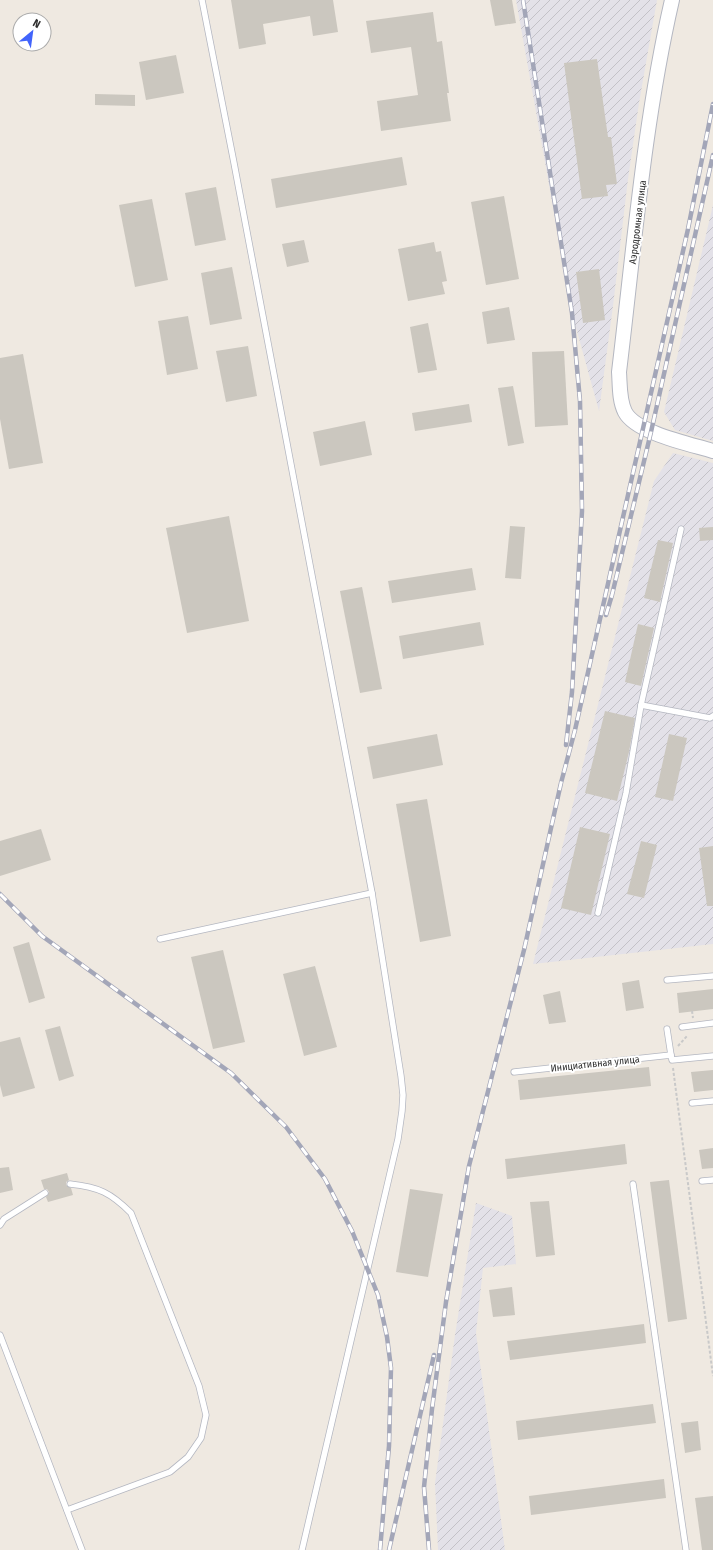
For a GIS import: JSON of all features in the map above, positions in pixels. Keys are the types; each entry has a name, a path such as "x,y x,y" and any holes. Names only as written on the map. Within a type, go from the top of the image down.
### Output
{"street":[{"name":"Аэродромная улица","path":"672,0 647,143 620,372 621,401 624,412 630,419 642,428 713,451"}],"lane":[{"path":"202,0 236,171 372,893 399,1058 403,1095 402,1112 388,1182 365,1275 302,1550"},
{"path":"598,913 626,793 641,706 681,529"},
{"path":"641,706 710,718 713,716"},
{"path":"160,939 372,893"},
{"path":"667,980 713,976"},
{"path":"682,1027 713,1023"},
{"path":"668,1029 672,1058"},
{"name":"Инициативная улица","path":"514,1072 672,1058 713,1056"},
{"path":"692,1103 713,1101"},
{"path":"702,1181 713,1180"},
{"path":"67,1510 170,1472 188,1457 201,1438 206,1415 199,1386 131,1213 116,1198 98,1189 83,1185 70,1184"},
{"path":"633,1184 686,1550"},
{"path":"0,1225 2,1218 45,1193"},
{"path":"0,1335 82,1550"}],"path":[{"path":"694,1025 672,1058 713,1376"}],"shaded area":[{"path":"516,0 657,0 639,103 628,179 599,411 572,313"},
{"path":"713,205 713,441 675,430 664,412"},
{"path":"673,453 713,463 713,944 533,964 654,481"},
{"path":"476,1203 512,1216 516,1264 483,1268 476,1333 505,1550 438,1550 435,1483 455,1335"}],"building":[{"path":"231,0 333,0 338,32 313,36 310,16 263,24 266,44 239,49"},
{"path":"490,0 512,0 516,23 495,26"},
{"path":"433,12 437,42 442,41 451,121 381,131 377,101 418,95 411,47 371,53 366,21"},
{"path":"176,55 184,93 146,100 139,62"},
{"path":"597,59 608,137 611,137 617,184 606,185 608,196 582,199 564,63"},
{"path":"95,94 135,95 135,106 95,105"},
{"path":"402,157 407,185 276,208 271,179"},
{"path":"216,187 226,240 195,246 185,193"},
{"path":"504,196 519,279 486,285 471,202"},
{"path":"152,199 168,280 135,287 119,205"},
{"path":"304,240 309,262 287,267 282,244"},
{"path":"434,242 436,252 441,251 447,281 442,282 445,294 408,301 398,249"},
{"path":"232,267 242,319 210,325 201,273"},
{"path":"599,269 605,320 583,323 576,272"},
{"path":"509,307 515,340 487,344 482,312"},
{"path":"188,316 198,369 167,375 158,321"},
{"path":"428,323 437,370 418,373 410,327"},
{"path":"248,346 257,396 226,402 216,351"},
{"path":"564,351 568,425 535,427 532,352"},
{"path":"23,354 43,463 9,469 0,419 0,358"},
{"path":"513,386 524,443 508,446 498,388"},
{"path":"469,404 472,422 415,431 412,413"},
{"path":"365,421 372,455 320,466 313,432"},
{"path":"229,516 249,621 187,633 166,528"},
{"path":"510,526 525,527 521,579 505,578"},
{"path":"713,527 713,540 700,541 699,528"},
{"path":"658,540 673,543 660,602 644,598"},
{"path":"472,568 476,590 392,603 388,581"},
{"path":"362,587 382,689 360,693 340,591"},
{"path":"480,622 484,645 403,659 399,636"},
{"path":"638,624 654,628 641,686 625,682"},
{"path":"605,711 635,718 629,752 617,801 585,793"},
{"path":"437,734 443,765 373,779 367,747"},
{"path":"669,734 687,738 673,801 655,797"},
{"path":"427,799 451,936 420,942 396,804"},
{"path":"580,827 610,834 591,915 561,908"},
{"path":"41,829 51,860 0,876 0,841"},
{"path":"641,841 657,845 644,898 627,894"},
{"path":"713,846 713,906 707,906 699,848"},
{"path":"29,942 45,998 29,1003 13,947"},
{"path":"223,950 245,1042 213,1049 191,957"},
{"path":"315,966 337,1047 304,1056 283,974"},
{"path":"639,980 644,1008 626,1011 622,983"},
{"path":"713,989 713,1009 679,1013 677,993"},
{"path":"560,991 566,1022 549,1024 543,995"},
{"path":"60,1026 74,1076 59,1081 45,1030"},
{"path":"20,1037 35,1088 3,1097 0,1085 0,1042"},
{"path":"649,1067 651,1086 520,1100 518,1080"},
{"path":"713,1070 713,1090 694,1092 691,1072"},
{"path":"625,1144 627,1164 507,1179 505,1159"},
{"path":"713,1148 713,1168 702,1169 699,1150"},
{"path":"9,1167 13,1190 0,1193 0,1168"},
{"path":"67,1173 69,1180 66,1182 66,1185 71,1188 73,1195 48,1202 46,1197 49,1192 47,1189 44,1189 41,1180"},
{"path":"669,1180 687,1319 668,1322 650,1182"},
{"path":"410,1189 443,1194 428,1277 396,1272"},
{"path":"549,1201 555,1255 536,1257 530,1202"},
{"path":"512,1287 515,1315 493,1317 489,1290"},
{"path":"644,1324 646,1343 510,1360 507,1341"},
{"path":"653,1404 656,1423 518,1440 516,1421"},
{"path":"698,1421 701,1450 685,1453 681,1423"},
{"path":"664,1479 666,1498 531,1515 529,1496"},
{"path":"713,1496 713,1550 702,1550 695,1498"}],"railway":[{"path":"523,0 572,313 580,401 582,511 572,692 566,745"},
{"path":"429,1550 424,1487 432,1409 446,1302 469,1166 524,950 561,783 575,730 688,229 713,104"},
{"path":"606,615 651,432 713,155"},
{"path":"0,894 42,936 231,1073 286,1127 325,1179 352,1231 378,1295 387,1337 391,1368 389,1446 380,1550"},
{"path":"389,1550 434,1355"}]}
